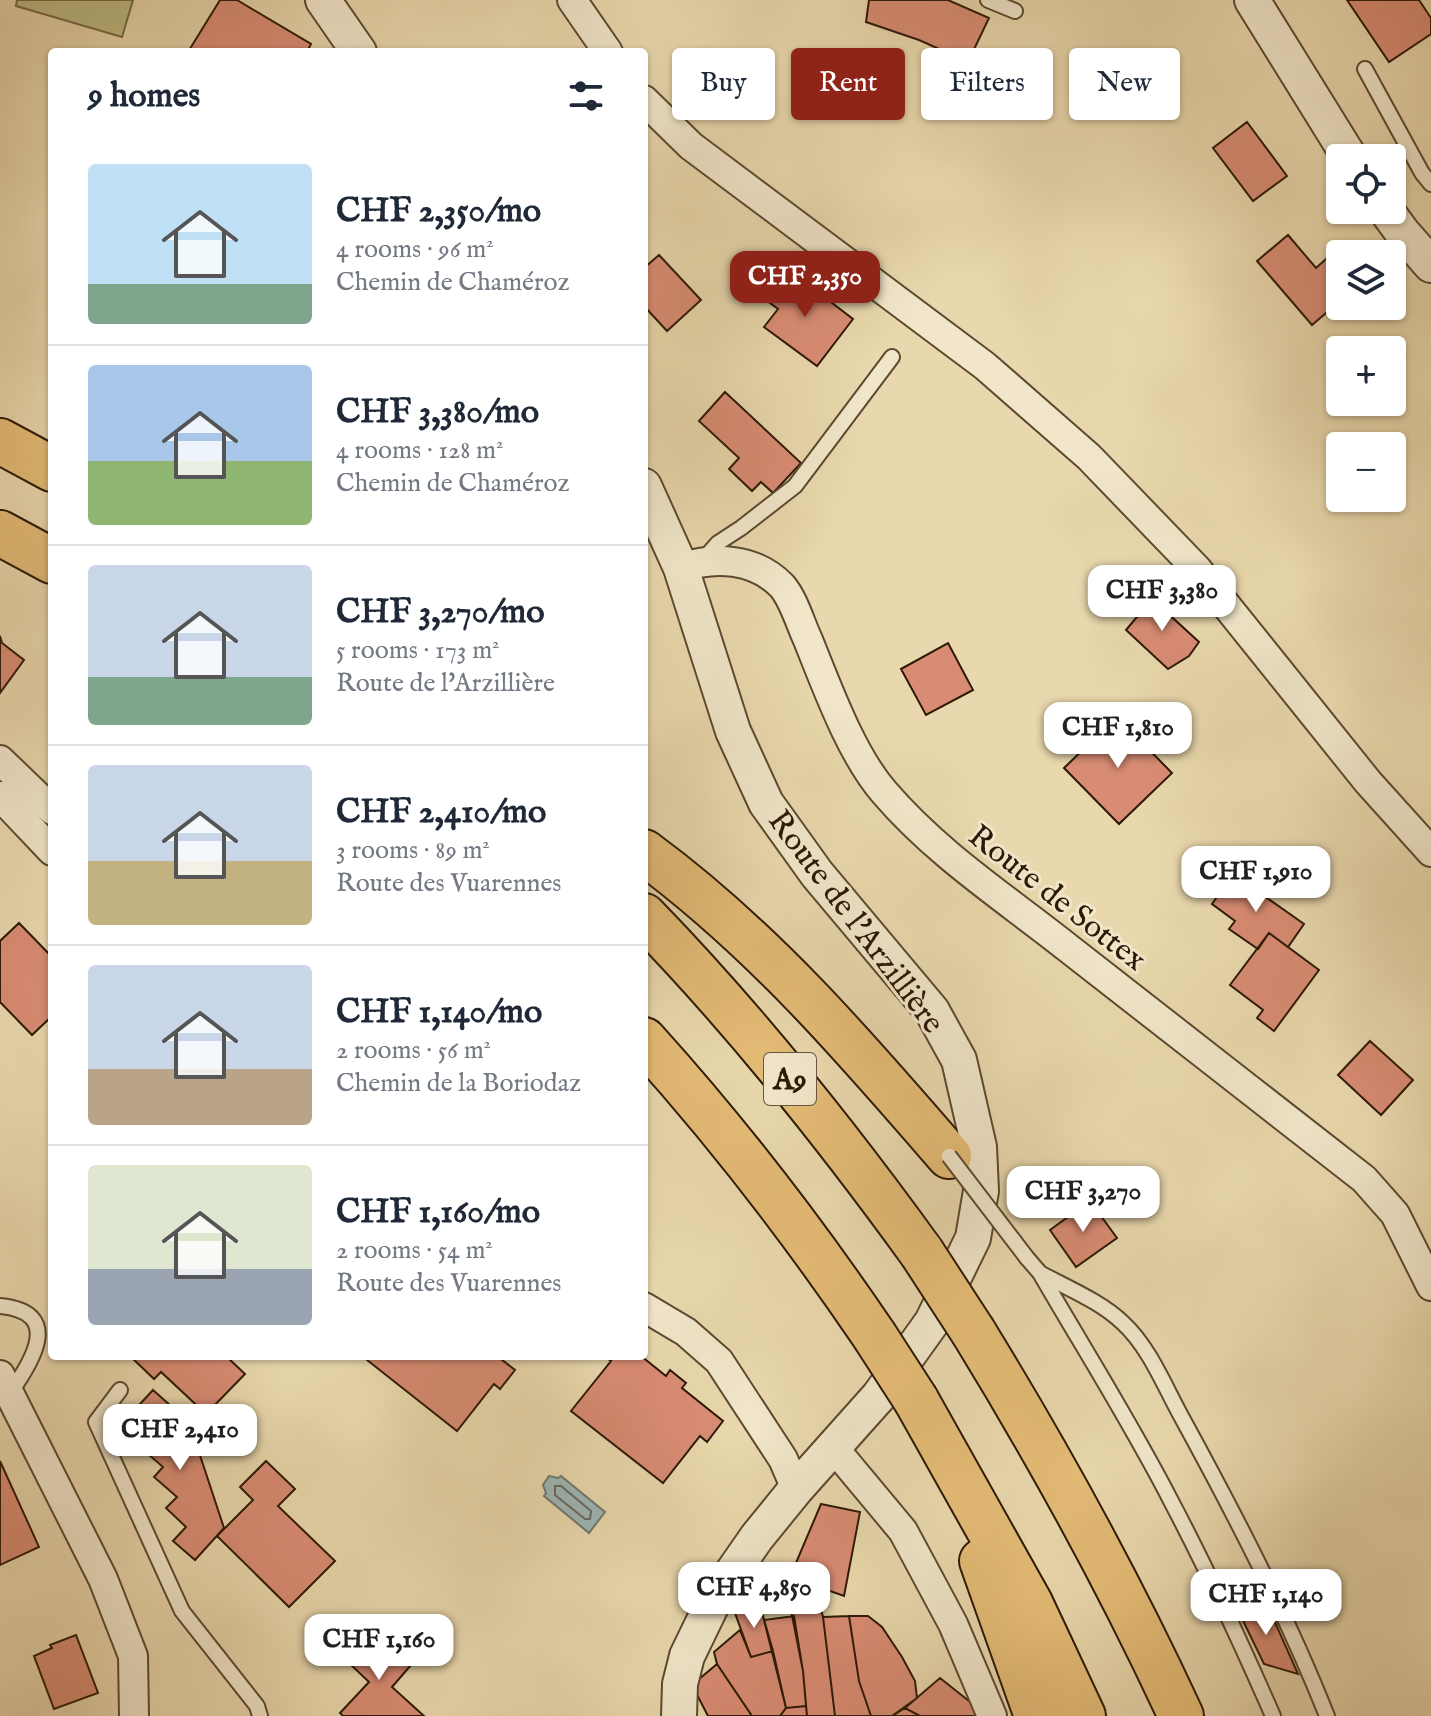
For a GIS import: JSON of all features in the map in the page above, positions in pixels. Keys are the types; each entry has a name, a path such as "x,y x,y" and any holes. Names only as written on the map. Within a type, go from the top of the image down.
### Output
{"highway":[{"path":"0,441 48,467"},
{"path":"0,533 48,559"},
{"path":"648,855 687,884 780,969 872,1067 949,1156"},
{"name":"A9","path":"648,920 734,1012 800,1090 922,1253 1036,1433 1152,1652 1181,1716"},
{"path":"648,1045 721,1129 793,1221 874,1335 910,1409 1037,1716"},
{"path":"910,1409 1030,1603 1083,1716"}],"street":[{"path":"323,0 356,48"},
{"path":"572,0 605,48"},
{"path":"1252,0 1341,144"},
{"path":"648,104 691,146 985,366 1089,457 1197,569 1368,782 1431,852"},
{"path":"1396,224 1431,265"},
{"name":"Route de l'Arzillière","path":"648,492 692,564 733,731 766,803 817,874 932,1011 959,1060 979,1147 981,1191 973,1238 932,1322 910,1409 833,1447 757,1537 716,1596 687,1656 680,1684 679,1716"},
{"name":"Route de Sottex","path":"692,564 744,564 760,570 781,585 840,713 882,790 946,855 1364,1179 1395,1214 1431,1286"},
{"path":"0,760 48,806"},
{"path":"0,796 48,847"},
{"path":"648,1309 686,1332 719,1361 783,1459 796,1489"},
{"path":"5,1384 103,1579 133,1656 134,1716"},
{"path":"833,1447 903,1531 953,1624 992,1716"}],"lane":[{"path":"988,0 1015,11"},
{"path":"1365,69 1431,184"},
{"path":"692,564 795,486 892,357"},
{"path":"949,1156 1040,1273 1105,1382 1170,1499 1230,1619 1273,1716"},
{"path":"1040,1273 1092,1301 1123,1323 1149,1357 1214,1476 1327,1716"},
{"path":"0,1306 24,1310 37,1329 39,1341 32,1362 5,1384"},
{"path":"120,1390 96,1422 182,1611 257,1706 260,1716"}],"shaded area":[{"path":"17,0 133,0 122,37 16,6"}],"water":[{"path":"549,1476 561,1476 605,1512 589,1533 544,1496 543,1485"}],"building":[{"path":"220,0 237,0 311,44 309,48 190,48"},
{"path":"869,0 948,0 989,18 975,48 937,48 866,22"},
{"path":"1347,0 1419,0 1431,18 1431,34 1389,62"},
{"path":"1247,122 1287,176 1253,201 1213,148"},
{"path":"1288,235 1316,268 1326,259 1326,313 1312,325 1257,261"},
{"path":"659,255 701,300 667,331 648,310 648,265"},
{"path":"789,270 853,319 817,366 764,327 778,309 766,300"},
{"path":"725,392 801,463 773,493 761,482 752,491 729,469 739,458 699,421"},
{"path":"1152,588 1166,602 1162,608 1199,642 1189,656 1168,669 1126,630 1147,605 1143,598"},
{"path":"0,636 2,643 24,660 0,693"},
{"path":"948,643 973,690 926,715 901,669"},
{"path":"1117,717 1172,773 1119,824 1064,768"},
{"path":"1233,874 1304,924 1288,947 1269,933 1258,949 1229,929 1235,921 1212,904"},
{"path":"19,923 48,953 48,1020 32,1035 0,1002 0,941"},
{"path":"1269,933 1319,970 1274,1031 1257,1018 1263,1010 1230,985"},
{"path":"1370,1041 1413,1080 1381,1115 1338,1075"},
{"path":"1090,1201 1117,1238 1076,1267 1050,1230"},
{"path":"134,1360 230,1360 245,1374 206,1414 161,1372 154,1379"},
{"path":"367,1360 502,1360 515,1370 500,1389 494,1384 457,1431"},
{"path":"646,1360 666,1376 670,1370 686,1383 682,1388 723,1421 707,1442 700,1436 663,1483 571,1411 611,1361"},
{"path":"153,1390 189,1422 224,1528 195,1560 173,1541 186,1527 166,1508 177,1497 154,1477 163,1467 140,1447 149,1436 128,1417"},
{"path":"0,1461 39,1547 0,1565"},
{"path":"266,1461 295,1489 278,1506 335,1561 289,1607 217,1536 253,1500 240,1487"},
{"path":"821,1504 860,1512 844,1596 790,1577"},
{"path":"787,1590 816,1591 823,1617 835,1716 807,1716 803,1671"},
{"path":"1233,1600 1270,1611 1298,1674 1264,1664"},
{"path":"759,1602 773,1651 751,1657 735,1613"},
{"path":"794,1616 806,1706 786,1708 764,1620"},
{"path":"849,1616 859,1681 871,1716 835,1716 823,1617"},
{"path":"849,1616 868,1616 882,1627 915,1681 917,1698 892,1716 871,1716 859,1681"},
{"path":"740,1630 751,1657 773,1651 786,1708 780,1716 752,1716 717,1664 714,1652"},
{"path":"375,1632 411,1665 392,1687 424,1716 343,1716 340,1713 369,1682 348,1662"},
{"path":"76,1635 98,1693 54,1709 34,1656 52,1648 50,1645"},
{"path":"717,1664 752,1716 708,1716 692,1685"},
{"path":"940,1678 984,1713 982,1716 920,1716 905,1708"},
{"path":"806,1706 807,1716 780,1716 786,1708"},
{"path":"905,1708 920,1716 892,1716"}]}
